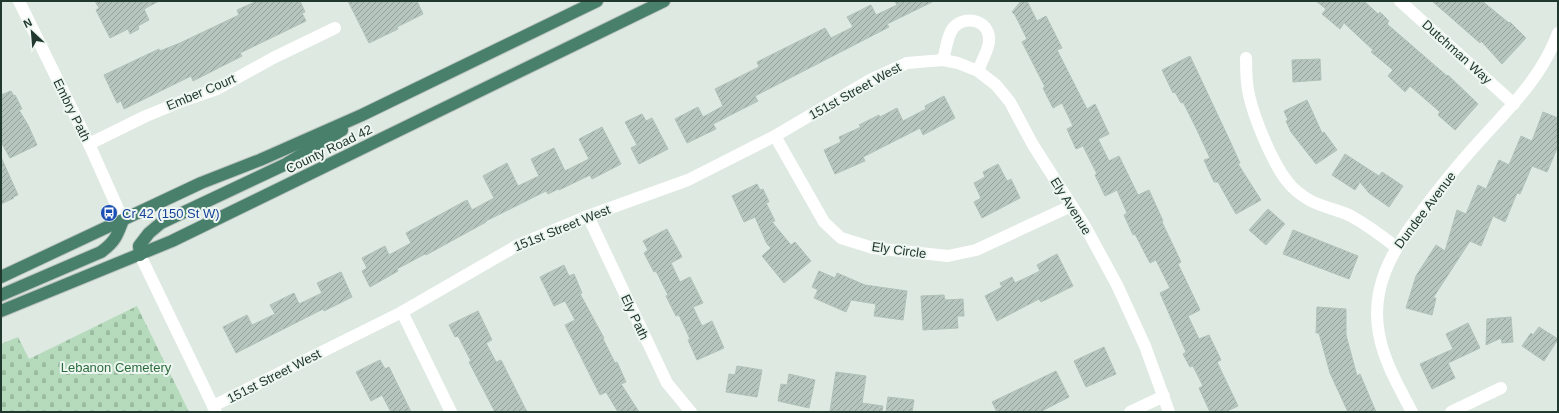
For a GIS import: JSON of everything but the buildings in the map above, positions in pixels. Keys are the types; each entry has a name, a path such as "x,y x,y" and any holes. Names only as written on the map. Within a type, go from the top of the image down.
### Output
{"highway":[{"name":"County Road 42","path":"1,276 201,182 260,160 362,115 597,1"},
{"name":"County Road 42","path":"1,311 179,238 664,1"},
{"path":"140,255 139,246 148,233 161,223 286,164 349,126 362,115"},
{"path":"1,295 101,252 112,244 122,220"}],"street":[{"name":"Embry Path","path":"18,1 88,144 122,220"},
{"name":"Dutchman Way","path":"1400,1 1514,104"},
{"path":"943,60 953,29 960,22 969,20 977,21 983,25 988,34 989,42 978,71"},
{"name":"Ember Court","path":"88,144 146,116 217,89 273,58 335,28"},
{"name":"Dundee Avenue","path":"1412,412 1383,351 1377,318 1379,289 1388,262 1396,247 1436,193 1540,72 1554,46 1558,33"},
{"path":"1246,58 1248,87 1252,110 1275,160 1287,181 1298,192 1311,201 1349,216 1396,247"},
{"name":"Ely Avenue","path":"915,61 943,60 963,65 978,71 996,85 1010,102 1032,145 1086,228 1117,285 1143,342 1169,412"},
{"name":"151st Street West","path":"215,409 402,312 518,245 588,216 688,180 775,136 870,80 907,63 915,61"},
{"name":"Ely Circle","path":"775,136 824,222 841,238 873,248 948,256 976,250 1071,206"},
{"name":"Ely Path","path":"588,216 667,384 691,412"},
{"path":"140,255 215,409"},
{"path":"402,312 451,412"},
{"path":"1451,412 1501,388"},
{"path":"1130,412 1164,396"}],"green space":[{"name":"Lebanon Cemetery","path":"137,306 189,412 1,412 1,344 18,337 29,359"}],"place":[{"name":"Cr 42 (150 St W)","path":"109,213"}]}
